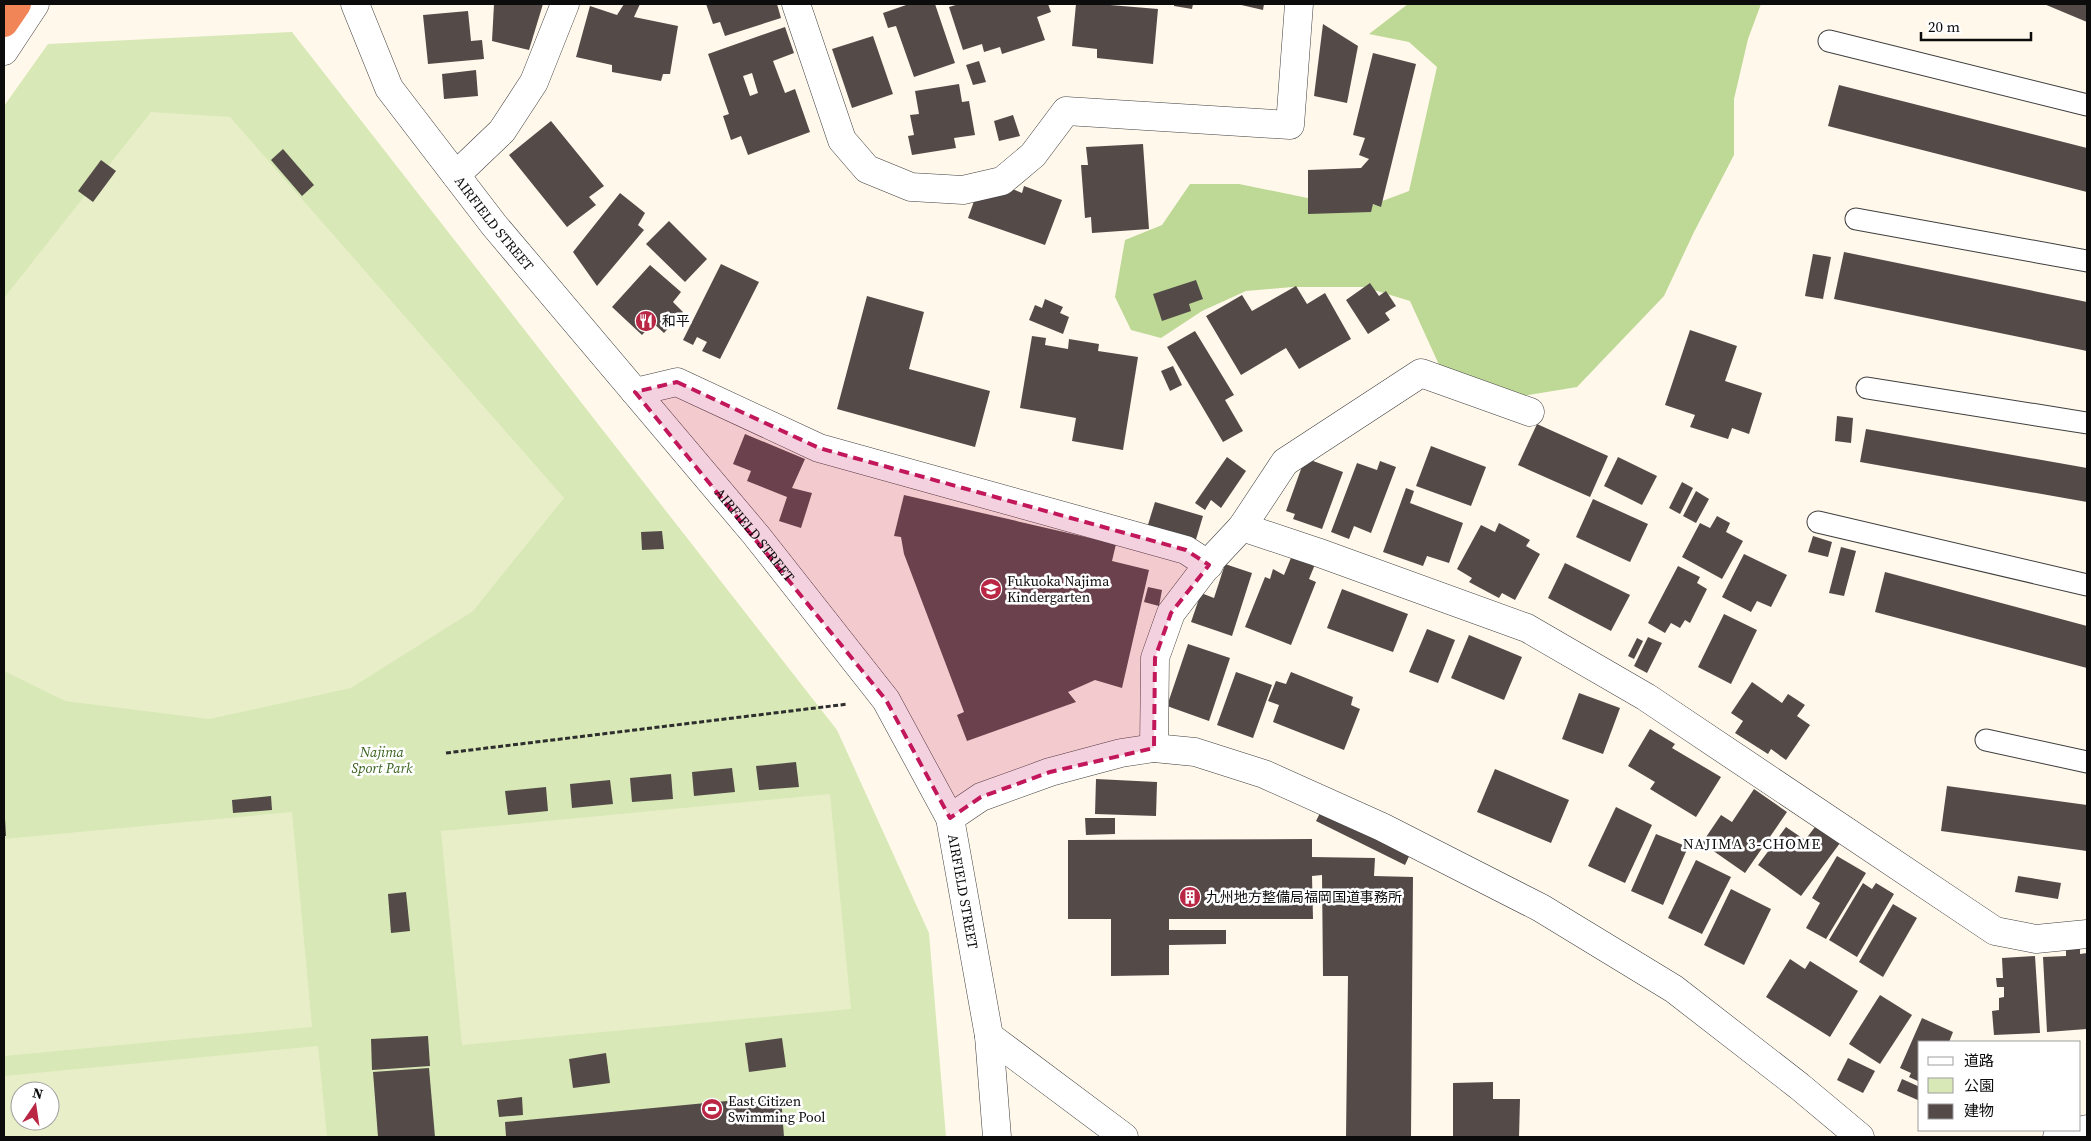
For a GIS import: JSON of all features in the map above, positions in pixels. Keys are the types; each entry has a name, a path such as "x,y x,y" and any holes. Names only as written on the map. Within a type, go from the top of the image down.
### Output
{"highway":[{"path":"4,23 17,4"}],"street":[{"path":"4,51 35,4"},
{"name":"AIRFIELD STREET","path":"355,4 389,88 494,224 756,535 886,700 950,818 988,1036 997,1137"},
{"path":"456,175 502,131 534,82 565,4"},
{"path":"796,4 842,140 867,169 911,187 963,190 1002,181 1033,155 1066,111 1290,125 1299,4"},
{"path":"1154,748 1155,658 1172,613 1209,565 1242,527 1285,462 1421,373 1530,412"},
{"path":"635,392 677,382 819,448 1186,550 1209,565"},
{"path":"1242,527 1318,552 1527,628 1646,697 1995,931 2036,939 2087,934"},
{"path":"950,818 981,797 1050,772 1121,753 1154,748 1195,752 1264,774 1382,827 1541,908 1674,989 1799,1086 1860,1137"},
{"path":"988,1036 1124,1137"},
{"path":"2057,1137 2080,1131"}],"lane":[{"path":"1829,41 2087,105"},
{"path":"1856,219 2087,261"},
{"path":"1867,388 2087,423"},
{"path":"1818,522 2087,585"},
{"path":"1986,740 2087,762"}],"path":[{"path":"446,753 886,700"}],"highlighted area":[{"path":"677,382 819,448 1186,550 1209,565 1171,613 1155,658 1154,748 1050,772 981,797 950,818 886,700 635,392"}],"green space":[{"path":"1408,4 1761,4 1748,39 1734,99 1734,155 1694,232 1664,296 1577,387 1522,396 1445,378 1410,301 1364,287 1292,287 1246,291 1202,311 1161,338 1131,330 1115,297 1125,240 1162,225 1190,184 1239,184 1361,209 1409,191 1437,67 1409,42 1369,34"},
{"name":"Najima Sport Park","path":"292,32 837,730 929,933 946,1137 4,1137 4,106 48,44"},
{"path":"151,112 230,117 564,498 473,611 351,688 209,719 65,701 4,671 4,298"},
{"path":"830,794 851,1009 462,1045 441,831"},
{"path":"292,812 312,1027 4,1056 4,839"},
{"path":"318,1046 327,1137 4,1137 4,1076"}],"building":[{"path":"494,4 543,4 529,50 492,41"},
{"path":"624,4 640,4 634,17 678,26 670,74 663,74 661,81 612,72 612,65 576,57 590,6 617,15"},
{"path":"706,4 777,4 781,18 725,36 720,22 713,24"},
{"path":"909,4 935,4 955,63 914,77 896,26 888,28 883,13"},
{"path":"959,4 1048,4 1051,12 1037,17 1045,40 1002,54 1000,47 984,52 982,44 963,50 949,7"},
{"path":"1076,4 1158,9 1153,64 1097,58 1097,49 1072,46"},
{"path":"1174,4 1193,4 1192,9 1174,6"},
{"path":"1237,4 1264,4 1263,10"},
{"path":"2044,4 2087,4 2087,22"},
{"path":"468,11 471,41 482,40 484,59 428,64 423,15"},
{"path":"1323,24 1358,46 1347,103 1314,96"},
{"path":"785,27 794,53 773,61 785,93 795,89 810,132 748,155 741,136 731,140 723,116 729,114 708,54","holes":["752,73 758,93 750,96 743,76"]},
{"path":"873,36 893,94 852,108 832,49"},
{"path":"1373,53 1416,64 1381,207 1373,204 1371,212 1308,214 1308,170 1361,168 1369,159 1359,155 1365,138 1353,135"},
{"path":"979,61 986,82 973,85 966,65"},
{"path":"476,70 478,96 444,99 442,74"},
{"path":"959,84 962,102 969,101 975,135 954,138 956,148 912,155 908,136 914,135 910,115 919,114 915,91"},
{"path":"1839,85 2087,148 2087,192 1828,126"},
{"path":"1013,115 1020,136 999,141 994,121"},
{"path":"551,121 604,186 589,197 596,205 567,227 509,155"},
{"path":"1143,144 1149,229 1092,233 1091,217 1085,218 1081,165 1088,165 1086,147"},
{"path":"283,149 314,185 302,196 271,160"},
{"path":"101,160 116,171 93,202 78,191"},
{"path":"1000,184 1022,193 1024,186 1062,200 1045,245 968,218 978,190 995,197"},
{"path":"620,193 645,213 638,225 644,230 597,286 573,252"},
{"path":"669,221 707,259 685,282 646,244"},
{"path":"1844,252 2087,302 2087,351 1834,299"},
{"path":"1813,254 1831,257 1823,299 1805,296"},
{"path":"721,264 759,282 720,359 702,351 707,342 697,337 693,345 683,340"},
{"path":"650,265 681,292 673,302 683,312 664,333 653,323 642,335 612,307"},
{"path":"1196,280 1203,299 1189,304 1191,311 1162,321 1153,294"},
{"path":"1370,283 1379,296 1386,291 1396,306 1385,313 1390,320 1368,334 1346,300"},
{"path":"1296,286 1307,304 1325,293 1351,339 1299,369 1286,348 1241,375 1206,316 1242,295 1252,311"},
{"path":"867,296 924,312 909,369 990,391 975,447 837,409"},
{"path":"1045,299 1063,307 1060,313 1069,317 1063,334 1029,320 1035,305 1042,308"},
{"path":"1690,330 1737,346 1725,381 1762,393 1749,434 1732,428 1728,439 1690,427 1695,415 1665,405"},
{"path":"1195,331 1234,395 1225,400 1243,431 1223,442 1167,347"},
{"path":"1032,336 1046,338 1045,345 1068,349 1069,339 1099,344 1098,351 1138,357 1123,450 1072,441 1076,418 1020,408"},
{"path":"1173,366 1182,385 1170,391 1161,371"},
{"path":"1837,416 1853,418 1851,443 1835,441"},
{"path":"1537,424 1608,456 1590,497 1518,465"},
{"path":"1866,429 2087,468 2087,502 1860,462"},
{"path":"745,434 805,459 792,488 812,493 801,528 779,521 787,497 747,481 751,471 733,464"},
{"path":"1431,446 1486,467 1471,506 1416,486"},
{"path":"1227,457 1246,471 1221,508 1211,500 1205,510 1195,503"},
{"path":"1618,457 1657,476 1642,505 1604,486"},
{"path":"1305,458 1343,472 1322,529 1293,519 1295,514 1286,511"},
{"path":"1380,461 1396,467 1371,533 1354,526 1349,539 1331,532 1357,463 1377,470"},
{"path":"1682,482 1693,488 1680,514 1669,508"},
{"path":"1406,488 1414,491 1410,503 1463,523 1449,563 1427,556 1423,566 1383,552"},
{"path":"1696,491 1709,499 1696,523 1683,516"},
{"path":"904,495 1116,544 1112,561 1149,570 1122,688 1095,680 1068,692 1076,702 967,741 957,715 964,712 904,554 901,537 894,536"},
{"path":"1593,499 1648,524 1630,562 1576,537"},
{"path":"1155,502 1203,516 1194,546 1146,531"},
{"path":"1717,516 1730,523 1726,532 1743,541 1722,579 1682,557 1700,523 1710,528"},
{"path":"1499,523 1530,540 1526,546 1540,554 1515,600 1502,593 1499,598 1469,582 1472,578 1457,569 1481,525 1495,532"},
{"path":"662,531 664,549 642,550 641,532"},
{"path":"1813,536 1832,542 1828,557 1808,552"},
{"path":"1841,547 1856,551 1844,596 1829,593"},
{"path":"1295,548 1318,557 1309,579 1316,582 1291,645 1245,627 1265,577 1270,579 1273,569 1284,575"},
{"path":"1744,554 1787,575 1771,607 1757,601 1751,612 1722,597"},
{"path":"1565,563 1630,595 1611,631 1548,598"},
{"path":"1225,564 1252,573 1232,636 1191,622 1201,593 1214,598"},
{"path":"1678,566 1700,577 1697,583 1707,589 1690,623 1685,620 1680,628 1671,623 1665,633 1648,623"},
{"path":"1885,572 2087,626 2087,668 1875,612"},
{"path":"1148,587 1162,590 1159,606 1144,602"},
{"path":"1342,589 1408,614 1393,652 1327,628"},
{"path":"1724,614 1757,630 1731,684 1698,667"},
{"path":"1427,629 1455,640 1438,683 1409,672"},
{"path":"1469,635 1522,657 1504,700 1451,678"},
{"path":"1648,637 1662,643 1647,673 1634,666"},
{"path":"1637,638 1643,641 1634,659 1628,656"},
{"path":"1188,644 1230,658 1209,721 1167,706"},
{"path":"1236,672 1272,685 1253,738 1217,725"},
{"path":"1291,672 1353,697 1351,705 1360,709 1344,750 1273,722 1279,705 1268,701 1276,681 1286,684"},
{"path":"1752,682 1782,703 1788,694 1805,705 1797,716 1810,725 1786,760 1771,749 1768,754 1735,733 1743,721 1731,713"},
{"path":"1579,693 1620,708 1603,754 1562,739"},
{"path":"1650,729 1675,744 1672,748 1721,777 1696,817 1650,789 1655,782 1628,766"},
{"path":"796,762 799,787 759,790 756,766"},
{"path":"732,768 735,792 694,796 692,772"},
{"path":"1495,769 1569,800 1551,843 1477,812"},
{"path":"671,774 673,799 632,802 630,778"},
{"path":"1096,779 1157,782 1156,816 1095,814"},
{"path":"610,780 613,804 572,808 570,784"},
{"path":"1947,786 2087,805 2087,851 1941,831"},
{"path":"546,787 548,811 508,815 505,791"},
{"path":"1754,789 1787,812 1745,873 1702,843 1721,815 1732,822"},
{"path":"271,796 272,810 233,813 232,800"},
{"path":"1323,807 1412,850 1405,865 1316,821"},
{"path":"1616,807 1652,825 1625,883 1588,866"},
{"path":"1085,818 1115,818 1115,834 1086,835"},
{"path":"5,819 6,836 4,836"},
{"path":"1818,823 1840,843 1801,896 1758,865 1786,827 1805,840"},
{"path":"1656,834 1688,847 1663,905 1631,891"},
{"path":"1312,839 1312,857 1375,858 1374,876 1413,877 1411,1137 1346,1137 1348,976 1323,976 1322,875 1312,876 1313,919 1169,919 1169,930 1226,930 1226,944 1169,945 1169,975 1111,976 1111,919 1068,919 1068,840"},
{"path":"1837,856 1866,873 1826,939 1806,928 1820,903 1812,898"},
{"path":"1696,860 1731,877 1702,934 1668,918"},
{"path":"2018,876 2061,883 2058,899 2015,892"},
{"path":"1863,883 1872,889 1876,883 1894,894 1857,957 1829,940"},
{"path":"1731,889 1771,909 1744,965 1704,945"},
{"path":"406,892 410,931 391,933 388,894"},
{"path":"1893,904 1917,918 1883,977 1859,962"},
{"path":"2066,945 2080,945 2080,954 2087,953 2087,1029 2047,1032 2043,957 2066,956"},
{"path":"2035,956 2040,1033 1994,1035 1992,1011 1999,1010 1999,998 2004,997 2004,987 1997,987 1996,978 2003,978 2002,958"},
{"path":"1790,959 1805,969 1810,961 1858,991 1830,1037 1766,997"},
{"path":"1880,995 1912,1015 1880,1064 1849,1044"},
{"path":"1922,1018 1953,1032 1949,1041 1918,1041 1918,1081 1909,1077 1911,1073 1900,1068"},
{"path":"428,1036 430,1066 372,1070 371,1039"},
{"path":"782,1038 786,1067 749,1072 745,1043"},
{"path":"606,1053 610,1083 573,1088 569,1059"},
{"path":"1848,1058 1875,1071 1863,1093 1837,1080"},
{"path":"429,1068 435,1137 378,1137 373,1072"},
{"path":"1902,1079 1918,1086 1918,1100 1897,1091"},
{"path":"1493,1082 1493,1099 1520,1099 1519,1137 1453,1137 1453,1083"},
{"name":"East Citizen Swimming Pool","path":"781,1096 784,1137 506,1137 505,1122"},
{"path":"522,1097 523,1115 499,1117 497,1100"}],"place":[{"name":"和平","path":"646,321"},
{"name":"Fukuoka Najima Kindergarten","path":"991,589"},
{"name":"九州地方整備局福岡国道事務所","path":"1190,897"},
{"name":"East Citizen Swimming Pool","path":"712,1109"}],"district":[{"name":"NAJIMA 3-CHOME","path":"1752,844"}]}
